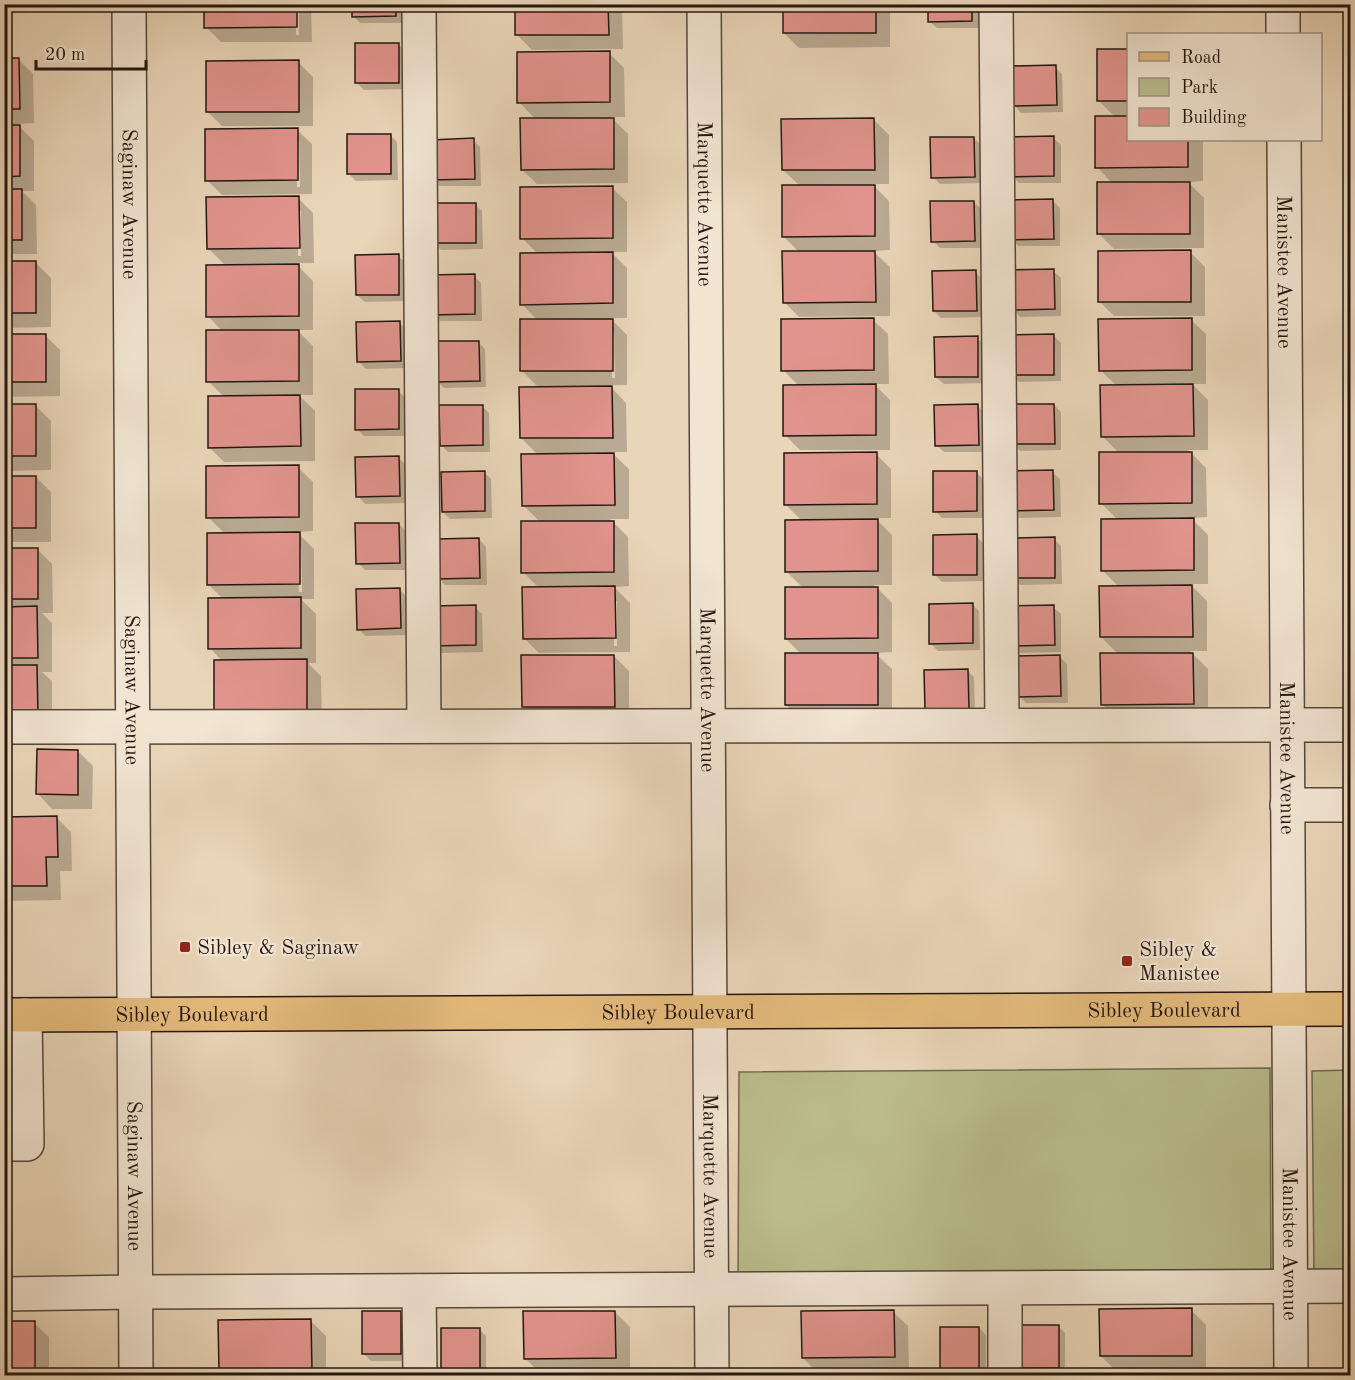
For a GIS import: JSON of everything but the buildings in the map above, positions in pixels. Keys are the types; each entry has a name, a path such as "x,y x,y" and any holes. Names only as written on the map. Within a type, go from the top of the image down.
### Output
{"main road":[{"name":"Sibley Boulevard","path":"15,1015 1350,1009"}],"street":[{"name":"Saginaw Avenue","path":"129,4 136,1376"},
{"path":"419,4 424,726"},
{"name":"Marquette Avenue","path":"704,4 712,1376"},
{"path":"996,4 1002,724"},
{"path":"1283,4 1283,33"},
{"name":"Manistee Avenue","path":"1284,141 1291,1376"},
{"path":"4,727 1350,725"},
{"path":"1287,806 1350,805"},
{"path":"4,1144 27,1144 15,1015"},
{"path":"4,1294 1350,1286"},
{"path":"1005,1289 1005,1376"},
{"path":"419,1291 420,1376"}],"green space":[{"path":"1270,1068 1271,1279 738,1283 739,1072"},
{"path":"1350,1070 1350,1278 1314,1278 1312,1071"}],"place":[{"name":"Sibley & Saginaw","path":"185,947"},
{"name":"Sibley & Manistee","path":"1127,961"}]}
